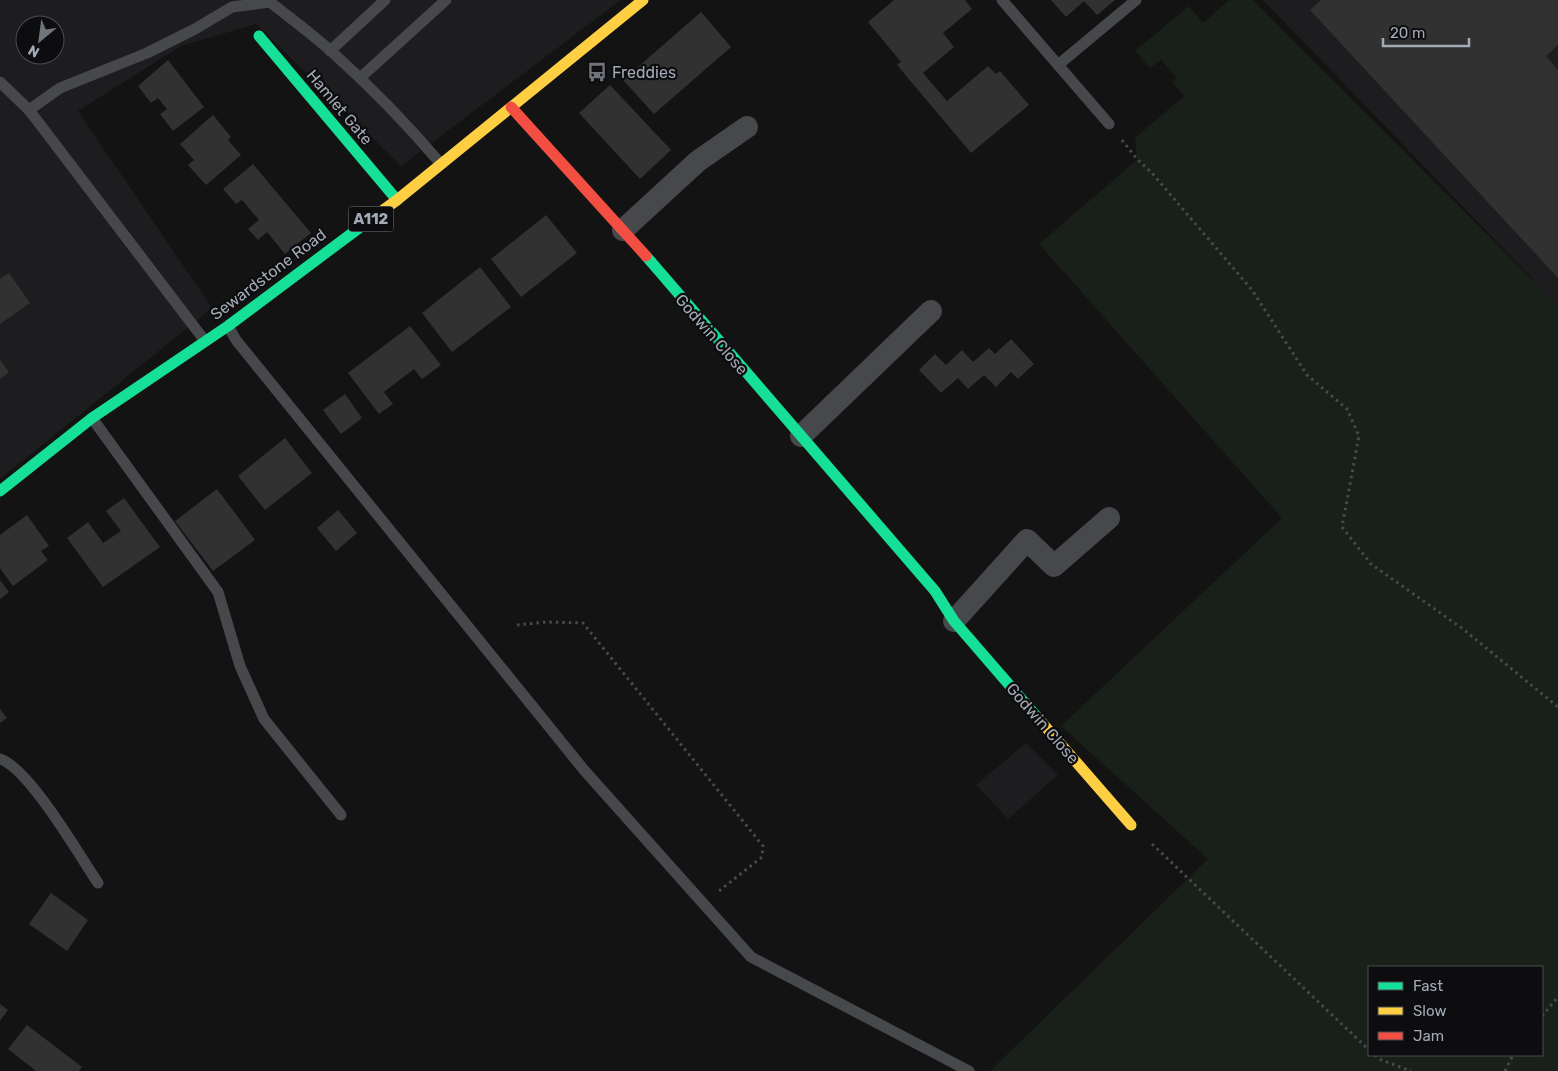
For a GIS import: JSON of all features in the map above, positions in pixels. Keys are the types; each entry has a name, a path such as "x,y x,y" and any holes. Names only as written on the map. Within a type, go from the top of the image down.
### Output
{"street":[{"name":"Sewardstone Road","path":"2,486 92,418 228,326 397,200 643,0"},
{"name":"Hamlet Gate","path":"259,36 397,200"},
{"name":"Godwin Close","path":"511,107 623,230 935,591 954,621 1131,825"},
{"path":"623,230 698,161 747,127"},
{"path":"801,436 931,311"},
{"path":"954,621 1027,540 1054,566 1109,518"}],"lane":[{"path":"330,51 385,0"},
{"path":"360,78 446,0"},
{"path":"1002,0 1109,124"},
{"path":"1058,65 1136,0"},
{"path":"29,110 60,88 147,53 195,29 229,4 271,1 360,78 413,132 441,164"},
{"path":"0,82 29,110 205,341"},
{"path":"228,326 236,340 584,770 751,957 969,1071"},
{"path":"92,418 218,592 240,666 264,719 341,815"},
{"path":"0,759 19,772 34,788 98,883"}],"path":[{"path":"1109,124 1137,160 1152,172 1252,290 1307,375 1347,409 1358,436 1342,527 1370,564 1463,629 1558,707"},
{"path":"517,625 546,622 583,623 763,846 762,857 703,904"},
{"path":"1131,825 1368,1049"},
{"path":"1543,1015 1558,997"},
{"path":"1376,1056 1379,1059 1411,1071"},
{"path":"1505,1071 1512,1056"}],"shaded area":[{"path":"0,0 621,0 401,166 256,24 181,46 78,111 212,308 0,479"},
{"path":"1229,0 1253,0 1558,305 1558,1071 990,1071 1208,859 1061,726 1282,518 1039,244 1137,160 1135,138 1184,96 1172,82 1177,78 1161,60 1150,68 1135,51 1189,6 1203,23"},
{"path":"1263,0 1558,0 1558,305"},
{"path":"1026,743 1058,775 1008,819 976,785"}],"building":[{"path":"894,0 965,0 972,9 943,33 954,47 923,73 947,101 988,66 996,74 1000,71 1029,105 971,153 897,65 901,62 868,22"},
{"path":"1051,0 1115,0 1097,15 1084,1 1066,17"},
{"path":"1321,0 1558,0 1558,45 1546,56 1558,70 1558,278 1310,10"},
{"path":"701,12 731,47 654,114 623,80"},
{"path":"168,60 204,107 173,131 160,114 167,109 158,98 151,103 138,86"},
{"path":"610,85 671,150 640,179 579,113"},
{"path":"213,115 231,137 228,140 241,155 206,185 188,165 194,160 180,144"},
{"path":"253,164 311,233 285,254 267,232 258,240 248,229 259,220 242,200 236,204 223,189"},
{"path":"546,215 577,253 521,297 491,259"},
{"path":"480,267 511,307 452,352 422,313"},
{"path":"9,273 30,303 0,324 0,279"},
{"path":"410,326 441,365 422,379 414,369 384,392 393,404 379,414 348,373"},
{"path":"1011,339 1034,364 1018,379 1011,372 996,387 984,375 968,389 958,378 941,393 919,370 935,354 946,365 962,350 973,362 989,348 995,354"},
{"path":"0,360 9,372 0,379"},
{"path":"345,394 362,418 341,434 323,410"},
{"path":"285,438 312,473 265,510 238,476"},
{"path":"217,489 255,540 213,571 175,521"},
{"path":"124,498 160,547 103,587 67,538 88,522 103,543 121,531 106,511"},
{"path":"338,510 357,533 336,551 317,528"},
{"path":"27,515 49,546 41,551 48,560 13,586 0,568 0,535"},
{"path":"0,580 9,592 0,599"},
{"path":"0,709 7,718 0,723"},
{"path":"51,893 88,920 67,951 29,924"},
{"path":"0,1004 8,1010 0,1021"},
{"path":"27,1025 82,1067 79,1071 36,1071 8,1049"}],"traffic: fast":[{"path":"259,36 397,200"},
{"path":"0,491 92,418 228,326 363,225"},
{"path":"646,256 935,591 954,621 1037,717"}],"traffic: slow":[{"path":"363,225 397,200 643,0"},
{"path":"1037,717 1131,825"}],"traffic: jam":[{"path":"511,107 646,256"}],"place":[{"name":"Freddies","path":"597,72"}]}
